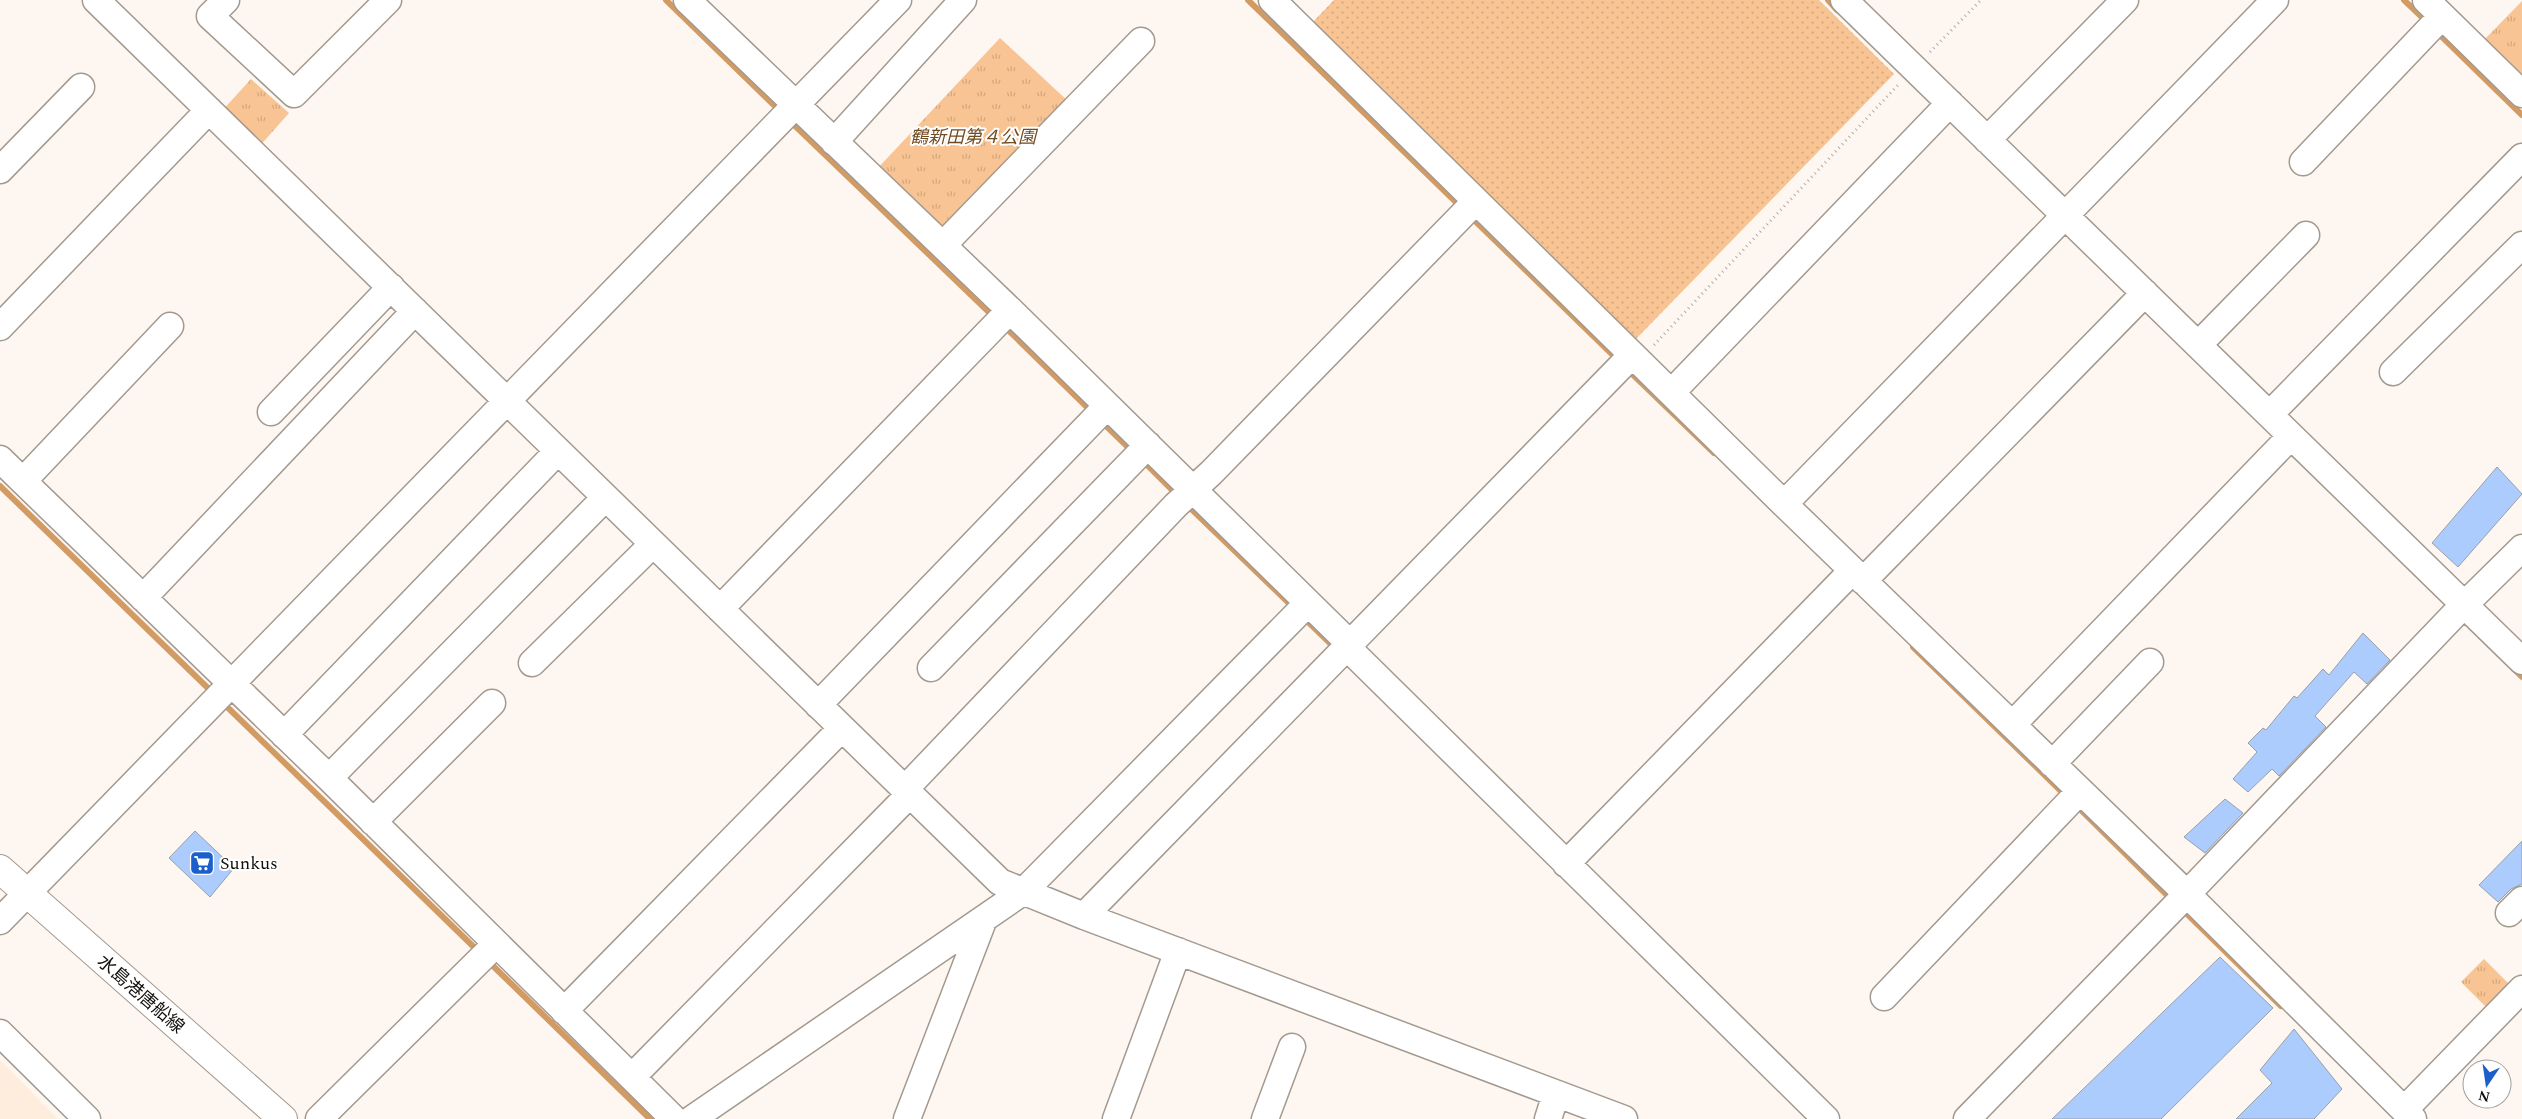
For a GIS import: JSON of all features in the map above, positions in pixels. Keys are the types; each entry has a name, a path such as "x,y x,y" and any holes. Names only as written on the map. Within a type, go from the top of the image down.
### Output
{"main road":[{"name":"水島港唐船線","path":"0,869 283,1119"}],"street":[{"path":"96,0 1000,882 1084,916 1624,1119"},
{"path":"226,0 210,16 294,94 388,0"},
{"path":"687,0 788,112 834,142 943,245 1003,318 1342,650 1356,656 1826,1119"},
{"path":"0,920 898,0"},
{"path":"834,142 964,0"},
{"path":"1844,0 1909,74 1945,108 1988,140 2060,220 2139,299 2198,345 2270,414 2286,442 2459,610 2522,661"},
{"path":"1988,140 2125,0"},
{"path":"1784,504 2275,0"},
{"path":"1275,1 1469,208 1629,361 1671,393 1784,504 1851,577 2052,764 2074,798 2180,902 2409,1115 2522,989"},
{"path":"2303,162 2437,13 2522,94"},
{"path":"943,245 1141,41"},
{"path":"0,170 81,87"},
{"path":"1671,393 1945,108"},
{"path":"0,327 208,110"},
{"path":"2270,414 2522,157"},
{"path":"632,1078 1186,496 1469,208"},
{"path":"2198,345 2306,234"},
{"path":"2393,372 2522,245"},
{"path":"271,412 390,286"},
{"path":"1566,864 1851,577 2139,299"},
{"path":"143,598 415,311"},
{"path":"720,609 1003,318"},
{"path":"23,482 170,326"},
{"path":"1084,916 1342,650 1629,361"},
{"path":"818,705 1100,413"},
{"path":"2012,725 2286,442"},
{"path":"284,735 558,451"},
{"path":"931,668 1141,452"},
{"path":"0,459 143,598 223,692 284,735 373,822 488,952 564,1011 674,1119"},
{"path":"329,778 605,498"},
{"path":"532,663 653,544"},
{"path":"1967,1119 2180,902 2459,610 2522,548"},
{"path":"692,1119 983,921 1024,891 1302,609"},
{"path":"2052,764 2150,662"},
{"path":"373,822 492,703"},
{"path":"564,1011 842,728"},
{"path":"1884,997 2074,798"},
{"path":"907,1119 983,921"},
{"path":"1116,1119 1178,951"},
{"path":"319,1119 488,952"},
{"path":"0,1033 87,1119"},
{"path":"1265,1119 1292,1047"},
{"path":"1548,1119 1556,1094"}],"path":[{"path":"1629,361 1981,0"}],"shaded area":[{"path":"0,1060 58,1119 0,1119"}],"green space":[{"path":"1334,0 1819,0 1894,74 1634,341 1310,25"},
{"path":"2522,1 2522,77 2484,40"},
{"name":"鶴新田第４公園","path":"1000,38 1070,103 950,230 940,229 876,170"},
{"path":"251,79 289,113 258,148 220,113"},
{"path":"2484,959 2512,987 2489,1010 2461,982"}],"building":[{"path":"2497,467 2522,494 2458,567 2432,543"},
{"path":"2363,633 2390,660 2367,684 2354,672 2315,716 2326,727 2279,776 2272,769 2248,792 2233,779 2257,752 2248,743 2263,728 2266,730 2294,696 2297,698 2323,669 2329,675"},
{"path":"2225,799 2243,813 2205,853 2184,837"},
{"name":"Sunkus","path":"195,831 234,868 210,897 169,858"},
{"path":"2522,841 2522,884 2511,889 2498,902 2479,885"},
{"path":"2220,957 2273,1008 2161,1119 2052,1119"},
{"path":"2294,1029 2342,1089 2314,1119 2236,1119 2272,1083 2260,1070"}],"waterway":[{"path":"666,0 781,112"},
{"path":"1248,0 1461,207"},
{"path":"1828,0 1837,10"},
{"path":"2404,0 2428,23"},
{"path":"2435,30 2522,115"},
{"path":"790,121 995,318"},
{"path":"1470,216 1619,361"},
{"path":"1003,325 1092,412"},
{"path":"1626,368 1714,453"},
{"path":"1101,421 1133,452"},
{"path":"1141,459 1178,496"},
{"path":"0,486 214,694"},
{"path":"1185,503 1295,609"},
{"path":"1302,616 1336,649"},
{"path":"1913,647 2067,797"},
{"path":"2512,667 2522,677"},
{"path":"221,701 479,952"},
{"path":"2076,805 2172,900"},
{"path":"2181,908 2281,1006"},
{"path":"488,961 650,1119"}],"place":[{"name":"Sunkus","path":"202,863"}]}
